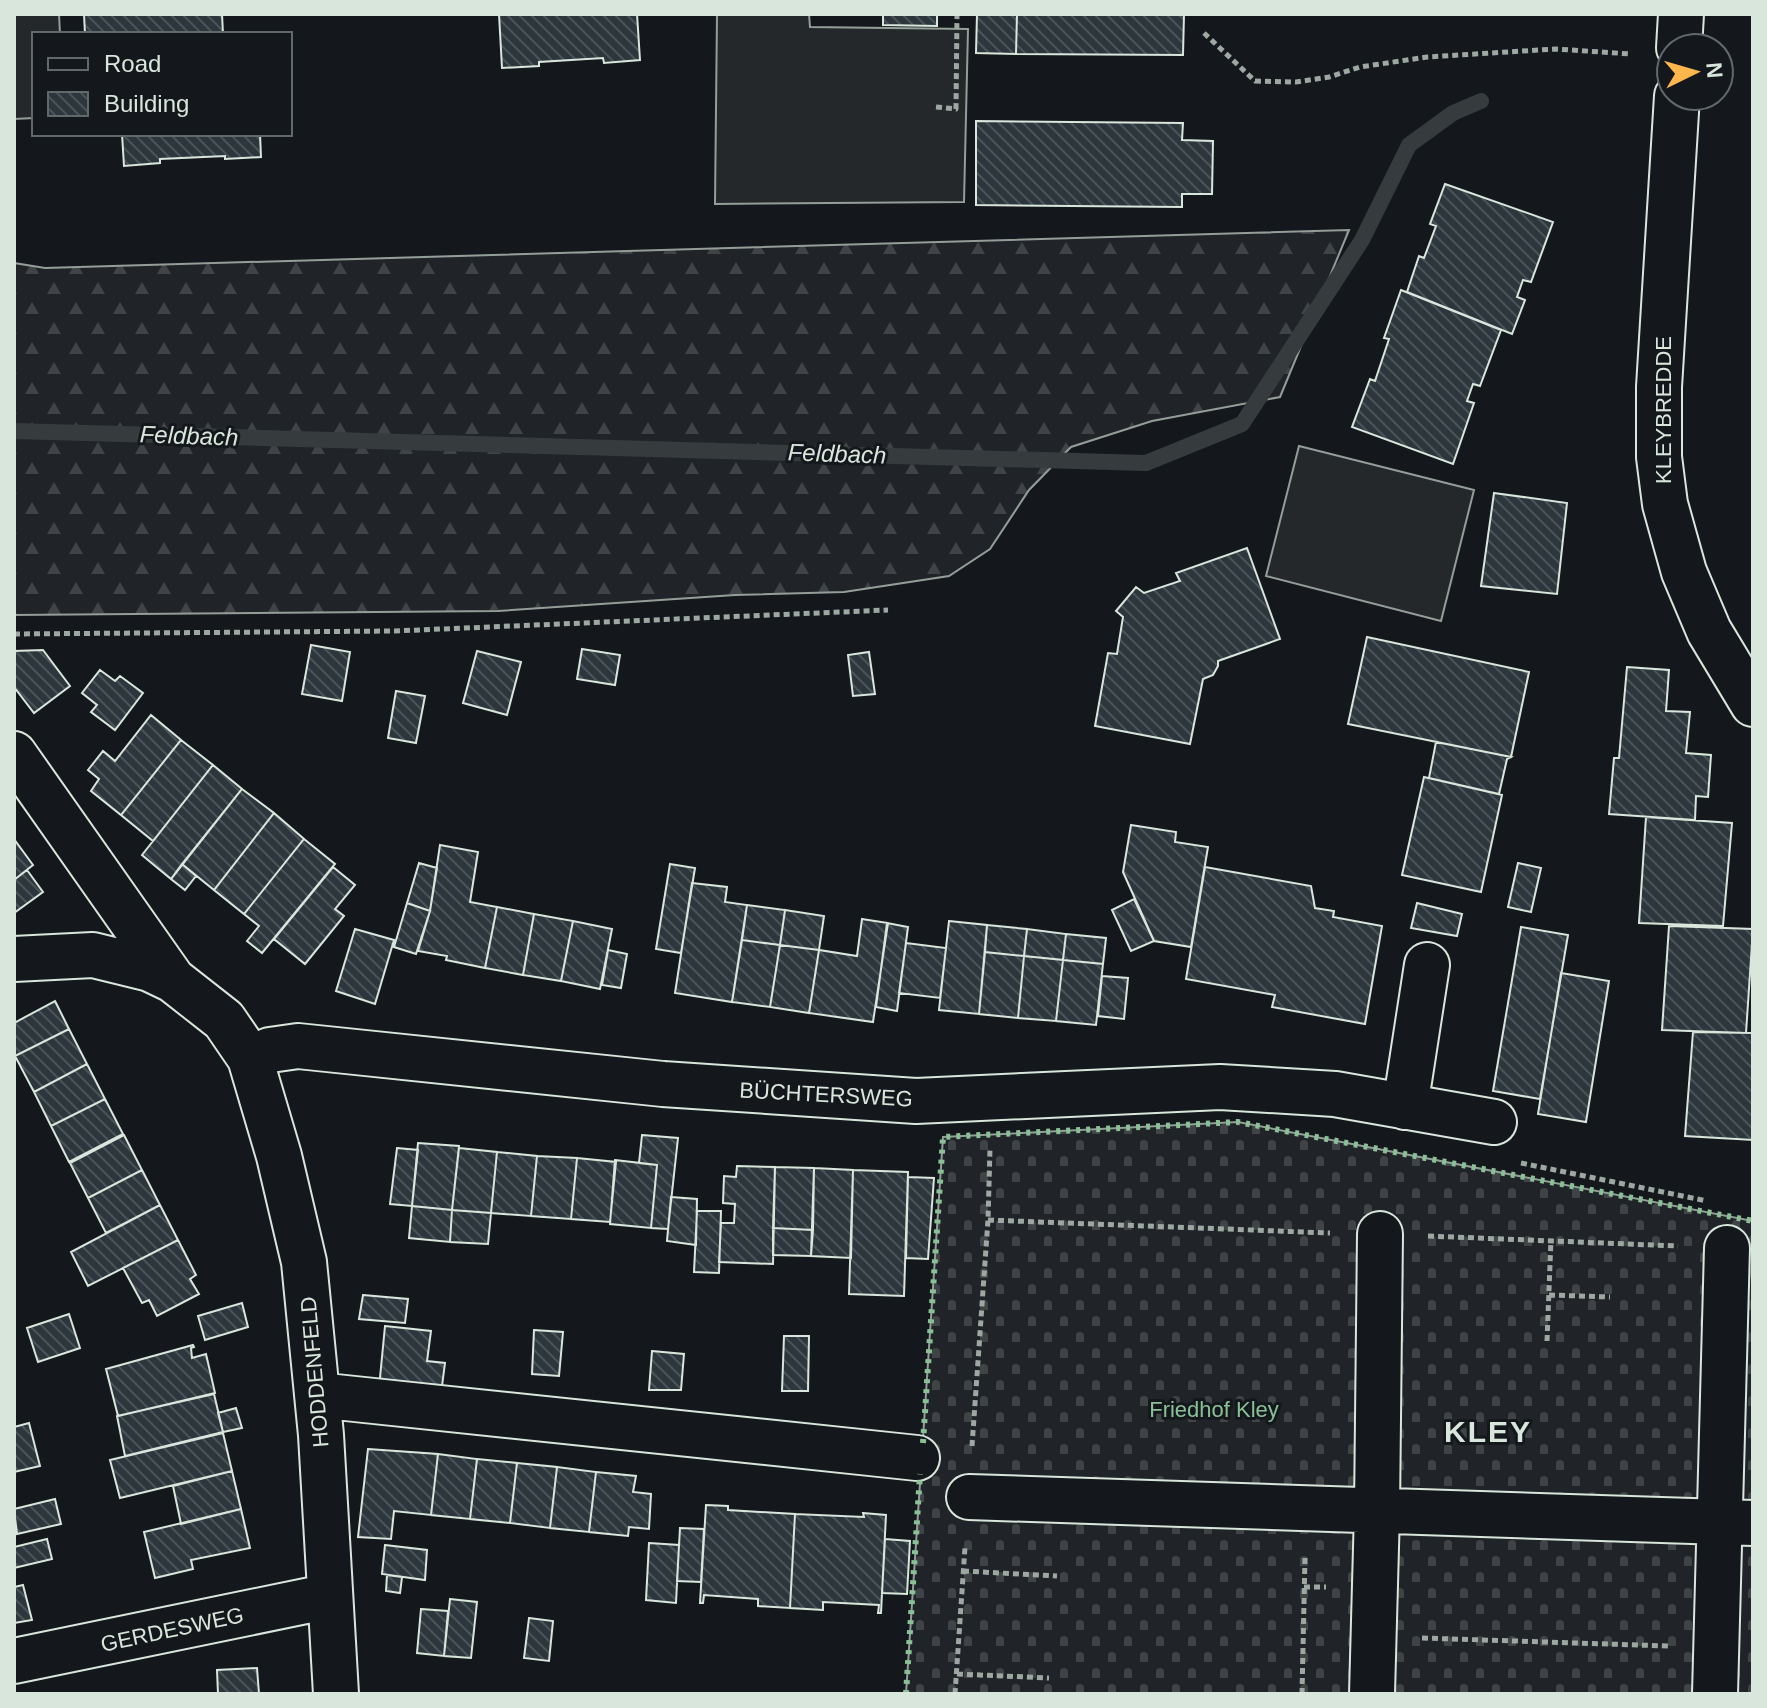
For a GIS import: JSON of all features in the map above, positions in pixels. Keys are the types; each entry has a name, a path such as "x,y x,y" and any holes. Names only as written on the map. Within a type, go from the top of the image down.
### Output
{"street":[{"name":"KLEYBREDDE","path":"1676,112 1659,387 1659,457 1665,504 1684,572 1709,631 1753,704"},
{"path":"14,754 173,980"},
{"path":"14,959 93,955 150,969 173,980"},
{"path":"1405,1107 1427,965"},
{"name":"HODDENFELD","path":"173,980 224,1020 250,1058 279,1156 304,1262 317,1395 336,1694"},
{"name":"BÜCHTERSWEG","path":"250,1058 270,1050 298,1046 663,1084 916,1101 1220,1087 1335,1094 1494,1122"},
{"path":"1372,1694 1380,1234"},
{"path":"1715,1694 1717,1648 1735,1522 1727,1248"},
{"path":"317,1395 917,1458"},
{"path":"969,1497 1735,1522"},
{"name":"GERDESWEG","path":"14,1661 330,1596"}],"path":[{"path":"936,107 956,109 957,14"},
{"path":"1204,33 1255,81 1296,82 1329,77 1360,67 1427,57 1556,49 1635,54"},
{"path":"14,634 395,631 888,610"},
{"path":"955,1694 988,1220 989,1097"},
{"path":"1494,1122 1511,1161 1708,1201"},
{"path":"1547,1341 1551,1239"},
{"path":"1549,1295 1610,1297"},
{"path":"1302,1694 1306,1508"},
{"path":"963,1571 1057,1576"},
{"path":"1374,1637 1717,1648"},
{"path":"957,1674 1049,1678"}],"green space":[{"path":"1349,230 1280,397 1152,421 1071,447 1029,490 990,549 949,576 844,592 735,595 498,611 14,615 14,263 45,268"},
{"name":"Friedhof Kley","path":"1238,1122 1753,1221 1753,1694 906,1694 943,1137"}],"shaded area":[{"path":"14,14 59,14 60,32 32,32 32,118 14,119"},
{"path":"717,14 809,14 810,27 968,29 964,202 715,204"},
{"path":"1299,446 1474,490 1441,621 1266,576"}],"building":[{"path":"84,14 222,14 223,32 85,32"},
{"path":"499,14 637,14 640,60 604,63 603,58 502,68"},
{"path":"883,14 937,14 937,26 883,25"},
{"path":"977,14 1017,14 1016,54 976,53"},
{"path":"1017,14 1184,14 1183,55 1016,54"},
{"path":"976,121 1183,123 1182,140 1213,141 1212,194 1182,194 1182,207 976,205"},
{"path":"122,136 260,136 261,157 160,159 160,163 124,166"},
{"path":"1445,184 1553,222 1531,282 1523,280 1517,297 1525,300 1512,334 1407,292 1419,256 1424,258 1436,226 1430,224"},
{"path":"1401,290 1501,330 1480,386 1473,384 1467,401 1474,403 1453,464 1352,427 1370,379 1375,381 1389,339 1384,338"},
{"path":"1494,493 1567,503 1557,594 1481,586"},
{"path":"1247,548 1280,639 1218,661 1213,675 1203,679 1190,744 1095,726 1108,653 1117,654 1123,617 1116,611 1136,587 1144,593 1180,581 1176,573"},
{"path":"1367,637 1529,672 1511,757 1348,724"},
{"path":"311,645 350,652 342,701 302,694"},
{"path":"582,649 620,655 615,685 577,679"},
{"path":"43,650 70,686 34,713 14,687 14,651"},
{"path":"477,651 521,662 507,715 463,703"},
{"path":"869,652 875,694 853,696 848,655"},
{"path":"1627,667 1669,670 1666,711 1690,712 1686,753 1711,755 1708,797 1696,796 1695,820 1609,814 1614,758 1619,758"},
{"path":"100,670 115,681 120,676 143,693 115,730 91,712 97,705 82,693"},
{"path":"396,691 425,696 416,743 388,738"},
{"path":"151,715 181,740 121,815 91,791 99,779 88,770 103,751 115,761"},
{"path":"181,740 213,765 153,841 121,815"},
{"path":"1436,742 1511,757 1507,759 1499,794 1429,778"},
{"path":"213,765 242,789 171,879 142,855"},
{"path":"1424,777 1502,795 1481,892 1402,875"},
{"path":"242,789 274,813 214,890 182,864"},
{"path":"274,813 304,839 244,914 214,890"},
{"path":"1646,817 1732,823 1723,926 1639,923"},
{"path":"1131,825 1176,832 1175,842 1208,847 1191,947 1154,941 1123,872"},
{"path":"14,839 33,865 14,880"},
{"path":"304,839 335,864 262,953 247,941 259,926 244,914"},
{"path":"440,845 478,852 470,902 497,907 485,968 418,951 430,911"},
{"path":"419,863 437,868 430,911 407,903"},
{"path":"1518,863 1541,868 1531,912 1508,907"},
{"path":"182,864 196,876 185,890 171,879"},
{"path":"670,864 695,868 681,953 656,949"},
{"path":"333,867 355,885 335,909 344,916 305,964 274,939"},
{"path":"1205,867 1311,886 1315,908 1334,911 1333,917 1382,926 1365,1024 1272,1007 1275,995 1186,979"},
{"path":"27,870 43,892 14,913 14,880"},
{"path":"692,883 727,887 725,902 747,905 732,1002 675,993"},
{"path":"1134,899 1154,941 1131,951 1112,910"},
{"path":"407,903 430,911 416,954 394,947"},
{"path":"1417,903 1462,914 1457,936 1411,928"},
{"path":"747,905 785,910 780,945 742,940"},
{"path":"497,907 534,914 523,975 485,968"},
{"path":"785,910 824,916 819,950 780,945"},
{"path":"534,914 573,921 561,981 523,975"},
{"path":"862,919 888,923 873,1022 809,1013 819,950 857,956"},
{"path":"573,921 612,929 600,989 561,981"},
{"path":"949,921 987,925 979,1014 939,1010"},
{"path":"887,923 908,927 897,1011 876,1007"},
{"path":"987,925 1027,929 1024,956 985,952"},
{"path":"1669,926 1753,929 1746,1033 1662,1030"},
{"path":"1521,927 1568,935 1540,1099 1493,1091"},
{"path":"355,929 394,940 375,1004 336,991"},
{"path":"1027,929 1066,934 1063,960 1024,956"},
{"path":"1066,934 1106,938 1103,964 1063,960"},
{"path":"742,940 780,945 770,1007 732,1002"},
{"path":"906,943 946,948 940,998 899,993"},
{"path":"780,945 819,950 809,1013 770,1007"},
{"path":"608,950 627,954 621,988 602,985"},
{"path":"985,952 1024,956 1018,1018 979,1014"},
{"path":"1024,956 1063,960 1056,1021 1018,1018"},
{"path":"1063,960 1103,964 1096,1025 1056,1021"},
{"path":"1561,973 1609,981 1586,1122 1538,1114"},
{"path":"1102,976 1128,978 1124,1019 1098,1016"},
{"path":"55,1001 69,1029 15,1056 14,1023"},
{"path":"69,1029 87,1064 34,1092 15,1056"},
{"path":"1693,1032 1753,1033 1753,1140 1685,1136"},
{"path":"87,1064 105,1099 51,1126 34,1092"},
{"path":"105,1099 123,1134 69,1162 51,1126"},
{"path":"124,1135 142,1170 88,1198 70,1163"},
{"path":"642,1135 678,1138 668,1229 651,1228 657,1165 639,1163"},
{"path":"418,1143 459,1146 452,1210 412,1206"},
{"path":"397,1148 418,1150 412,1206 390,1204"},
{"path":"459,1148 497,1152 491,1213 452,1210"},
{"path":"497,1152 537,1156 531,1216 491,1213"},
{"path":"537,1156 577,1158 571,1219 531,1216"},
{"path":"577,1158 616,1162 610,1222 571,1219"},
{"path":"615,1160 657,1165 651,1228 610,1224"},
{"path":"737,1166 775,1167 773,1264 719,1262 721,1223 734,1223 735,1204 723,1203 724,1176 736,1177"},
{"path":"775,1167 814,1168 813,1230 773,1228"},
{"path":"814,1168 853,1170 851,1258 811,1256"},
{"path":"142,1170 160,1205 106,1233 88,1198"},
{"path":"853,1170 908,1172 904,1296 849,1294"},
{"path":"908,1177 934,1178 928,1259 906,1258"},
{"path":"671,1197 697,1199 696,1245 667,1241"},
{"path":"160,1205 178,1240 88,1286 71,1252"},
{"path":"412,1206 452,1210 450,1242 409,1238"},
{"path":"452,1210 491,1213 488,1244 450,1242"},
{"path":"697,1211 721,1211 719,1273 694,1272"},
{"path":"773,1228 813,1230 811,1256 773,1255"},
{"path":"178,1240 196,1275 190,1279 199,1294 157,1316 149,1300 142,1303 123,1268"},
{"path":"363,1295 408,1299 405,1323 359,1319"},
{"path":"242,1303 248,1327 205,1340 198,1316"},
{"path":"69,1314 80,1348 38,1362 27,1328"},
{"path":"385,1326 431,1331 427,1361 445,1363 441,1394 379,1388"},
{"path":"534,1330 563,1332 559,1376 532,1374"},
{"path":"784,1336 809,1336 808,1391 782,1391"},
{"path":"193,1345 192,1358 206,1354 215,1393 118,1416 106,1369"},
{"path":"652,1351 684,1354 681,1390 649,1390"},
{"path":"214,1394 223,1432 125,1456 117,1416"},
{"path":"236,1408 242,1428 223,1432 218,1413"},
{"path":"29,1423 40,1466 14,1472 14,1427"},
{"path":"223,1433 232,1471 120,1498 110,1460"},
{"path":"368,1449 438,1454 431,1515 394,1511 391,1539 358,1537"},
{"path":"438,1454 477,1459 470,1519 431,1515"},
{"path":"477,1459 517,1463 510,1523 470,1519"},
{"path":"517,1463 557,1467 550,1528 510,1523"},
{"path":"557,1467 596,1472 589,1532 550,1528"},
{"path":"232,1471 241,1509 181,1524 173,1486"},
{"path":"596,1472 636,1476 633,1492 651,1494 649,1529 629,1527 628,1536 589,1532"},
{"path":"55,1499 61,1524 17,1534 14,1509"},
{"path":"706,1505 728,1506 728,1510 795,1514 790,1608 758,1606 758,1599 704,1595 703,1603 700,1603"},
{"path":"241,1509 250,1548 191,1560 193,1569 155,1578 144,1532"},
{"path":"863,1513 886,1515 881,1613 878,1613 879,1605 823,1602 823,1610 790,1608 795,1514 864,1517"},
{"path":"680,1528 704,1529 701,1582 677,1581"},
{"path":"47,1539 52,1559 14,1568 14,1547"},
{"path":"885,1539 910,1541 907,1594 882,1593"},
{"path":"649,1543 679,1545 676,1603 646,1600"},
{"path":"385,1545 427,1550 425,1580 382,1574"},
{"path":"387,1575 402,1577 400,1593 386,1591"},
{"path":"23,1585 32,1620 14,1623 14,1587"},
{"path":"450,1599 477,1602 471,1658 444,1656"},
{"path":"421,1609 448,1611 444,1656 417,1653"},
{"path":"529,1618 553,1621 549,1661 524,1658"},
{"path":"257,1668 259,1694 218,1694 217,1670"}],"waterway":[{"name":"Feldbach","path":"14,431 1146,463 1242,424 1362,240 1409,145 1453,113 1481,101"}],"hedge":[{"path":"923,1443 943,1137 1238,1122 1753,1221"},
{"path":"906,1694 920,1474"}],"district":[{"name":"KLEY","path":"1488,1432"}]}
